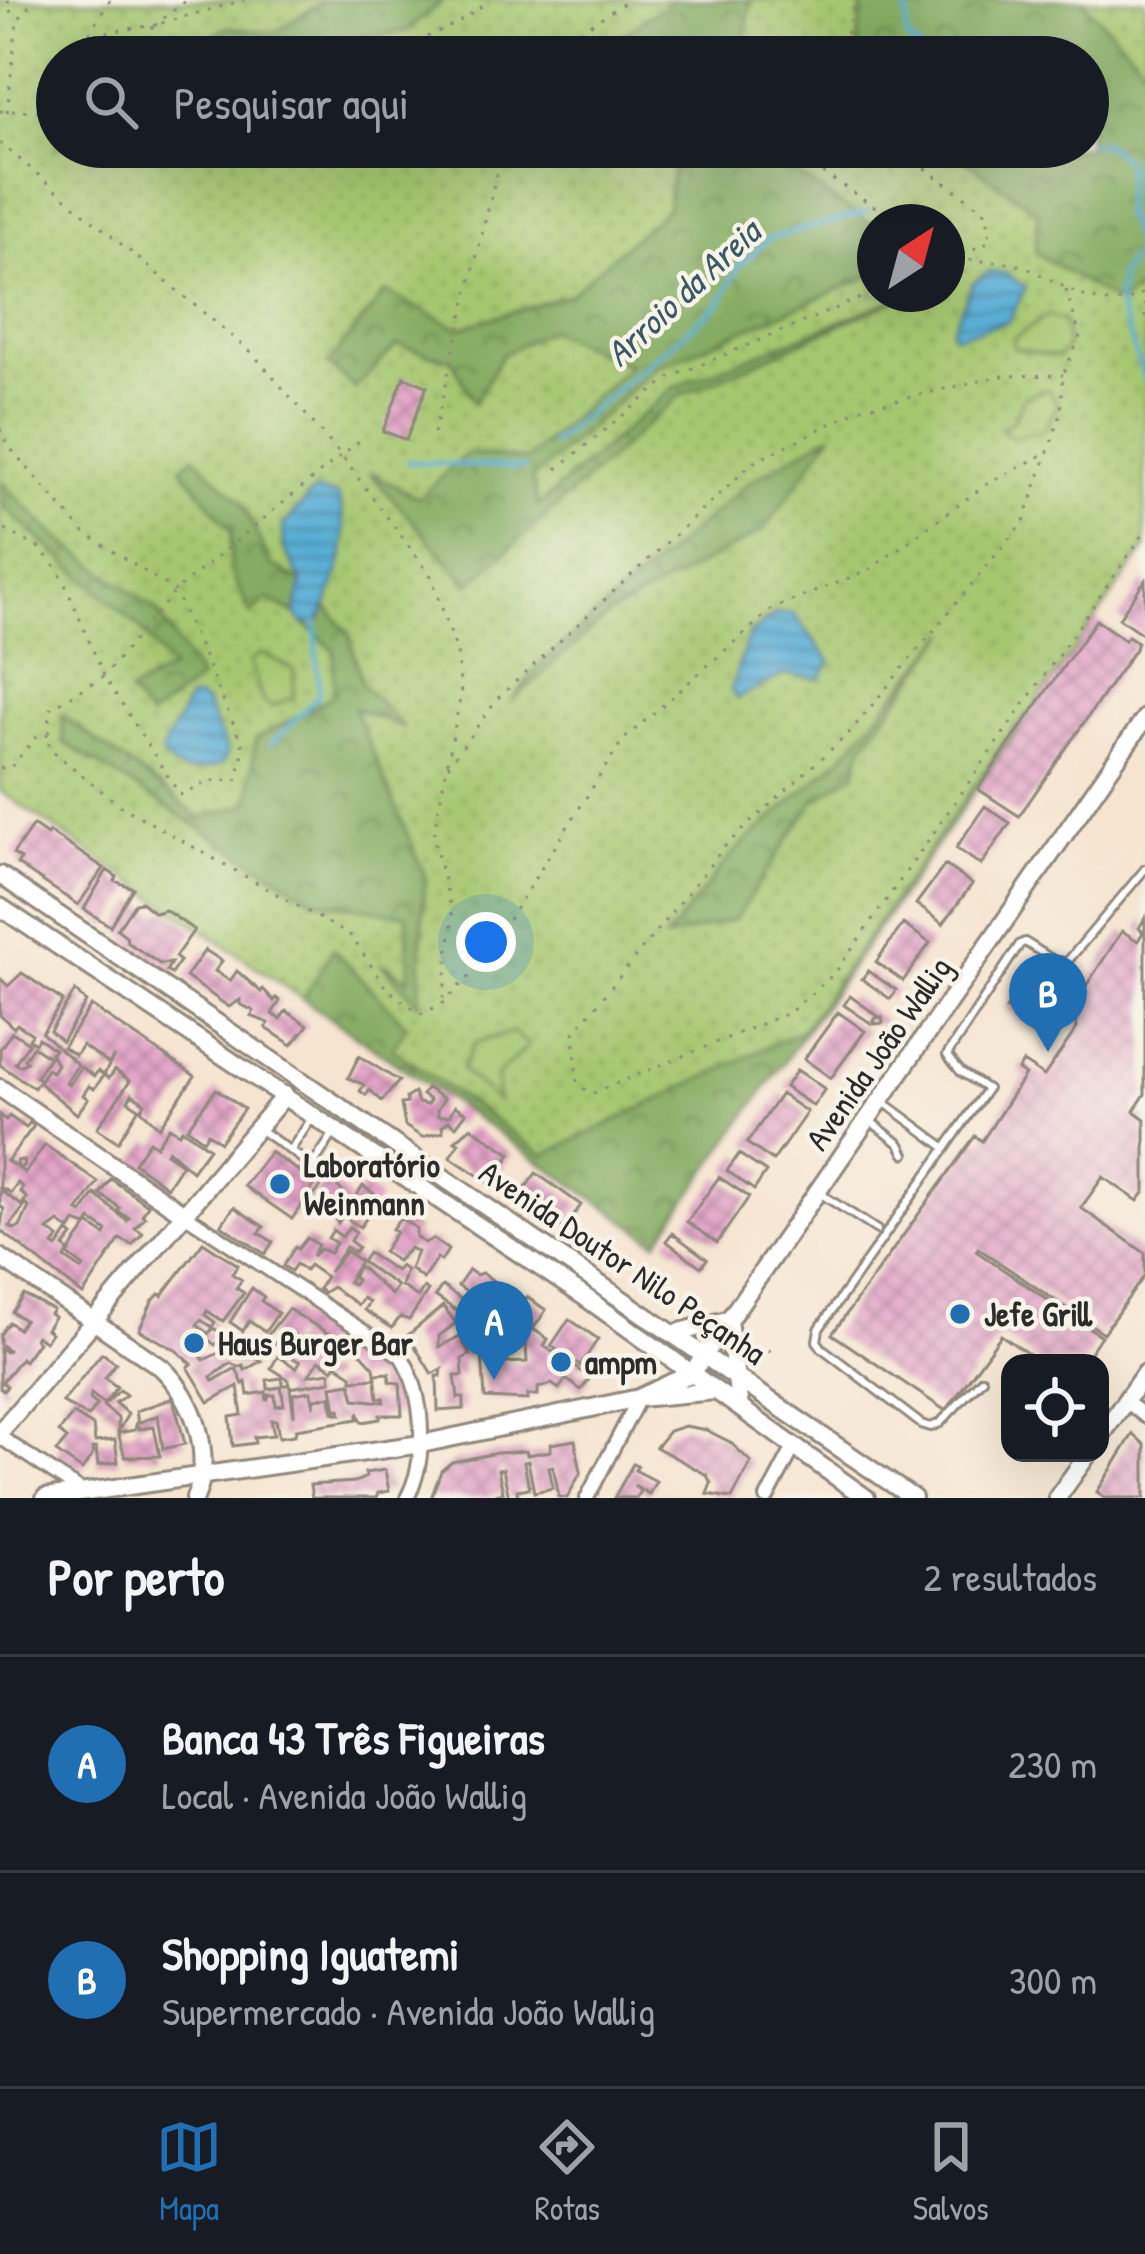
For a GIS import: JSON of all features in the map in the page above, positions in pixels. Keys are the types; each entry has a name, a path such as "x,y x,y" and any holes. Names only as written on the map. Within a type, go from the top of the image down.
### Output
{"main road":[{"name":"Avenida João Wallig","path":"639,1398 705,1353 1141,733"},
{"name":"Avenida Doutor Nilo Peçanha","path":"0,875 913,1498"},
{"name":"Avenida Doutor Nilo Peçanha","path":"0,907 684,1367 866,1498"},
{"path":"0,1088 184,1214"},
{"path":"0,1434 285,1095 326,1096"},
{"path":"0,1257 180,1385 196,1425 202,1472 195,1498"},
{"path":"676,1333 728,1319 740,1408"},
{"path":"1109,1424 1145,1373"},
{"path":"51,1497 421,1444 639,1398 715,1391"},
{"path":"1062,1496 1083,1462"}],"street":[{"path":"184,1214 401,1356 414,1382 421,1444 416,1482 407,1498"},
{"path":"587,1498 639,1398"},
{"path":"1125,1401 1145,1416"},
{"path":"0,1434 81,1491"},
{"path":"767,1498 794,1447"}],"lane":[{"path":"982,1379 940,1423 921,1424 817,1341 819,1329 987,1089 954,1065 948,1052 1020,944 1025,942 1055,961 1067,962 1145,869"},
{"path":"882,1101 946,1148"},
{"path":"290,1151 314,1115"},
{"path":"869,1120 900,1144 905,1154"},
{"path":"257,1128 312,1166 336,1130"},
{"path":"818,1192 877,1230"}],"path":[{"path":"9,0 6,4 17,21"},
{"path":"34,0 17,21 3,111 36,111"},
{"path":"110,0 88,35 155,25 244,0"},
{"path":"146,36 187,0"},
{"path":"431,36 464,21 489,0"},
{"path":"573,36 629,0"},
{"path":"846,36 856,0"},
{"path":"0,143 252,352 341,455 431,576 457,652 461,694 433,837 453,917 442,1004"},
{"path":"434,433 498,168"},
{"path":"815,168 871,204"},
{"path":"925,168 987,213 990,242 965,254"},
{"path":"965,260 1020,265 1066,290 1107,303 1131,301 1145,292"},
{"path":"1066,290 1080,336 1063,375 1061,414 1024,521 849,733 728,844 574,1033 577,1083 582,1089 591,1094 790,1012 835,973 1145,532"},
{"path":"556,469 669,379 857,300"},
{"path":"1145,303 1145,322"},
{"path":"447,768 499,697 754,462 862,408 1002,376 1063,375"},
{"path":"0,429 11,449 82,532 175,591 244,748 237,780 208,781 180,795 104,676 59,570 39,548 0,527"},
{"path":"364,437 175,591 104,676 50,710 50,748 119,806 351,936 387,989 421,1015 442,1004 480,965 622,741 772,609 869,570 987,484 1048,452"},
{"path":"0,769 11,767 37,736 50,734"},
{"path":"730,1345 774,1351"}],"green space":[{"path":"0,0 1145,0 1145,549 657,1242 0,791"},
{"path":"325,0 443,0 407,31 374,36 213,36 229,27 272,34"},
{"path":"673,0 751,0 745,36 621,36"},
{"path":"862,0 1082,0 1145,67 1145,284 1118,304 1035,252 1038,212 976,168 1109,168 1109,36 859,36"},
{"path":"673,168 786,168 857,215 857,282 656,367 532,479 538,506 674,387 869,312 678,397 469,585 369,472 419,498 467,453 526,460 629,365 548,330 502,355 474,403 452,360 397,345 355,389 328,364 385,292 459,328 569,295 667,208"},
{"path":"1048,315 1064,322 1067,347 1058,357 1014,348 1013,339"},
{"path":"1048,389 1058,404 1044,429 1014,438 1001,430 1014,419 1024,397"},
{"path":"833,433 764,530 610,614 512,701 537,667 749,482"},
{"path":"194,456 243,504 271,565 302,582 295,614 267,599 251,615 230,570 231,531 181,467"},
{"path":"0,481 56,536 157,611 200,679 149,718 129,693 171,669 141,629 0,503"},
{"path":"326,606 349,633 362,684 404,728 354,708 425,876 419,1004 380,962 409,980 407,915 315,900 63,742 62,715 201,818 249,803 255,740 334,695 334,650 305,625 321,619"},
{"path":"949,632 862,747 856,772 814,801 735,919 665,939 733,853 845,754"},
{"path":"261,653 294,670 294,696 272,707 262,700 250,662"},
{"path":"1028,716 657,1242 303,999 333,949 407,1026 392,1049 544,1155 802,1030 1012,732"},
{"path":"513,1032 529,1045 497,1075 497,1101 462,1070 474,1043"}],"water":[{"path":"988,272 1005,273 1026,288 1008,322 955,336 951,331 960,312 965,312 973,283"},
{"path":"314,491 337,495 344,544 321,619 305,625 295,614 302,582 284,548 283,526"},
{"path":"776,613 794,614 831,662 819,679 785,674 736,699 731,689 749,635"},
{"path":"188,700 205,702 228,752 222,764 181,770 161,753"}],"building":[{"path":"404,377 427,386 406,440 383,431"},
{"path":"1145,580 1145,636 1119,618"},
{"path":"1096,620 1125,640 1128,636 1137,642 1135,649 1019,816 978,789"},
{"path":"985,806 1010,823 981,865 956,848"},
{"path":"33,825 104,868 78,905 17,864 21,859 13,854"},
{"path":"945,865 972,884 943,924 916,904"},
{"path":"107,870 117,877 115,881 133,888 110,926 84,909"},
{"path":"135,903 155,913 165,910 194,930 175,957 180,961 171,974 166,971 171,963 160,964 127,942 117,929"},
{"path":"1145,918 1145,1094 1134,1111 1145,1119 1145,1191 1138,1201 1103,1177 1081,1208 1145,1253 1145,1275 1103,1333 978,1248 976,1251 1101,1336 1089,1354 1028,1354 1001,1335 946,1411 832,1334 975,1136 982,1141 1025,1075 1018,1070 1023,1062 1044,1076 1077,1028 1073,1006 1122,931 1138,941 1143,932 1139,928"},
{"path":"903,924 930,943 903,981 876,962"},
{"path":"205,950 222,961 215,971 230,981 237,971 280,1001 272,1014 280,1019 286,1011 308,1025 292,1045 266,1028 269,1023 251,1016 254,1011 240,1000 229,1007 186,977"},
{"path":"1033,968 1077,997 1050,1038 1006,1009"},
{"path":"868,971 896,990 890,999 862,979"},
{"path":"22,973 63,1001 42,1033 78,1065 66,1082 69,1085 81,1067 94,1076 98,1071 104,1075 94,1089 89,1086 83,1095 88,1099 77,1114 38,1082 34,1088 0,1065 0,1049 12,1032 29,1043 15,1063 19,1066 27,1062 24,1059 33,1046 49,1057 36,1077 40,1080 57,1064 50,1053 54,1049 38,1038 35,1043 29,1039 32,1034 17,1024 14,1028 0,1015 0,978 8,986"},
{"path":"75,991 86,1002 62,1041 50,1031"},
{"path":"850,996 876,1018 882,1017 883,1023 875,1024 875,1020 872,1024 844,1005"},
{"path":"91,1006 195,1076 159,1127 141,1110 145,1103 132,1094 128,1101 139,1108 118,1142 97,1128 130,1081 115,1070 109,1078 104,1075 114,1056 109,1064 82,1045 75,1055 63,1047"},
{"path":"838,1012 865,1031 831,1078 804,1059"},
{"path":"359,1056 399,1081 382,1101 370,1090 366,1095 360,1091 364,1085 348,1078"},
{"path":"797,1070 825,1089 813,1106 785,1087"},
{"path":"427,1088 444,1099 438,1116 449,1116 455,1106 466,1113 456,1126 449,1121 442,1126 443,1132 422,1137 405,1126 401,1104 414,1093 418,1103 427,1105 430,1100 422,1095"},
{"path":"216,1089 244,1109 220,1142 208,1133 203,1140 187,1128"},
{"path":"781,1094 807,1112 773,1161 747,1143"},
{"path":"0,1115 26,1128 30,1122 34,1126 7,1161 25,1173 45,1145 98,1182 78,1211 82,1213 95,1194 127,1221 120,1208 100,1194 111,1179 148,1205 135,1228 143,1233 132,1245 120,1239 83,1295 0,1230 4,1209 0,1190 24,1207 10,1226 14,1229 20,1227 29,1207 23,1203 27,1198 18,1183 11,1193 0,1187","holes":["91,1220 107,1231 105,1235 89,1224 78,1239 68,1255 82,1270 65,1258 69,1251 64,1247 73,1236 68,1232 57,1248 53,1245 59,1238 48,1230 59,1222 70,1230 75,1222 87,1226"]},
{"path":"169,1127 179,1133 182,1129 209,1148 192,1171 168,1150 182,1164 167,1187 134,1163 149,1141 156,1146"},
{"path":"471,1127 511,1154 491,1184 450,1157 459,1143 455,1141"},
{"name":"Laboratório Weinmann","path":"270,1152 316,1183 292,1219 244,1186"},
{"path":"739,1154 766,1172 754,1190 727,1171"},
{"path":"536,1173 581,1205 564,1229 519,1197"},
{"path":"328,1176 352,1202 363,1186 380,1198 372,1210 362,1203 357,1210 367,1217 360,1227 343,1216 338,1223 322,1204 317,1211 313,1208 310,1202"},
{"path":"719,1177 749,1197 717,1243 687,1222"},
{"path":"234,1207 264,1227 259,1233 273,1242 265,1254 221,1225"},
{"path":"400,1218 416,1228 416,1237 424,1243 433,1239 448,1250 423,1279 410,1269 417,1252 410,1248 397,1261 383,1252"},
{"path":"349,1227 356,1232 350,1241 358,1247 354,1252 346,1247 329,1272 346,1251 360,1261 348,1282 353,1285 359,1266 391,1295 397,1286 362,1262 368,1253 396,1271 400,1266 406,1270 401,1286 418,1297 424,1288 428,1291 409,1320 400,1317 392,1328 364,1310 369,1302 363,1298 358,1305 332,1287 323,1293 318,1289 326,1277 309,1265 305,1270 296,1264 291,1271 283,1266 307,1238 318,1245 312,1256 320,1249 330,1253 336,1243 328,1238 333,1230 342,1237"},
{"path":"672,1233 707,1259 701,1267 666,1241"},
{"path":"203,1242 238,1265 232,1274 242,1280 236,1288 244,1293 223,1321 207,1311 205,1315 215,1322 212,1327 201,1320 197,1325 208,1334 213,1328 225,1336 215,1345 209,1340 198,1353 204,1360 237,1344 261,1361 245,1370 231,1363 211,1377 213,1381 236,1368 248,1395 266,1392 267,1401 275,1395 276,1406 284,1405 281,1387 268,1389 267,1380 282,1378 283,1385 289,1385 288,1379 271,1368 278,1356 296,1368 300,1362 285,1353 296,1336 283,1349 266,1337 288,1309 362,1354 375,1374 389,1373 390,1382 400,1383 402,1415 380,1415 380,1419 362,1422 358,1412 358,1419 296,1429 295,1435 279,1437 276,1420 271,1420 274,1435 233,1446 230,1417 242,1415 238,1386 209,1402 188,1367 192,1364 139,1330 152,1302 162,1296","holes":["319,1360 333,1369 336,1364 352,1380 376,1378 378,1398 384,1402 355,1399 351,1383 332,1386 341,1414 333,1412 331,1396 315,1399 314,1407 311,1391 293,1394 294,1416 290,1388 331,1381 330,1372 309,1375"]},
{"path":"469,1270 482,1273 509,1292 515,1300 508,1320 458,1286"},
{"path":"442,1286 505,1329 527,1297 546,1310 533,1329 548,1339 544,1346 554,1353 551,1346 569,1319 598,1339 580,1366 572,1365 590,1378 581,1390 566,1379 559,1389 552,1384 538,1388 538,1395 528,1395 528,1400 485,1398 482,1353 503,1351 504,1363 527,1362 526,1345 498,1339 435,1296"},
{"path":"252,1288 278,1313 265,1332 249,1321 243,1331 230,1322"},
{"path":"24,1295 53,1310 46,1329 51,1333 45,1341 36,1336 38,1342 24,1361 21,1358 2,1382 7,1386 4,1391 0,1388 0,1348 8,1350 0,1344 0,1335 9,1322 18,1329 24,1320 12,1312"},
{"path":"443,1306 456,1323 439,1336 439,1347 460,1336 470,1355 462,1359 463,1376 455,1376 464,1409 438,1411 437,1376 442,1369 432,1374 408,1335"},
{"path":"102,1353 116,1363 105,1378 117,1387 104,1404 91,1394 97,1405 88,1417 62,1402"},
{"path":"120,1390 126,1395 115,1403 128,1414 118,1431 118,1418 103,1406"},
{"path":"173,1398 185,1444 163,1449 158,1415 138,1423 136,1411"},
{"path":"73,1414 93,1426 95,1442 115,1440 118,1462 98,1465 96,1448 82,1470 56,1452 67,1439 59,1432"},
{"path":"137,1421 139,1429 154,1427 160,1456 125,1457 118,1433 135,1430"},
{"path":"685,1426 730,1442 751,1462 732,1498 707,1494 711,1483 707,1475 656,1447 669,1431"},
{"path":"1133,1434 1145,1445 1145,1498 1104,1498 1097,1492"},
{"path":"575,1440 581,1472 567,1498 559,1497 553,1466 549,1467 553,1488 534,1492 528,1461 524,1462 529,1488 517,1490 518,1498 509,1498 503,1469 498,1470 503,1492 482,1498 431,1498 441,1471 452,1462 497,1453 551,1451 551,1444"},
{"path":"633,1464 638,1466 635,1470 656,1481 649,1494 634,1485 640,1491 636,1498 614,1498"},
{"path":"385,1470 389,1491 376,1498 312,1498 310,1485 355,1482 366,1477 365,1473"}],"waterway":[{"name":"Arroio da Areia","path":"907,0 907,36"},
{"path":"1109,147 1128,162 1124,215 1138,249 1120,274 1118,304 1145,380"},
{"name":"Arroio da Areia","path":"551,444 720,303 738,267 768,239 857,215"},
{"name":"Arroio da Areia","path":"407,462 524,468"},
{"name":"Arroio da Areia","path":"271,744 319,695 315,619"}],"place":[{"name":"Shopping Iguatemi","path":"1048,1052"},
{"name":"Laboratório Weinmann","path":"280,1184"},
{"name":"Jefe Grill","path":"960,1314"},
{"name":"Haus Burger Bar","path":"194,1343"},
{"name":"ampm","path":"561,1362"},
{"name":"Banca 43 Três Figueiras","path":"494,1380"}]}
